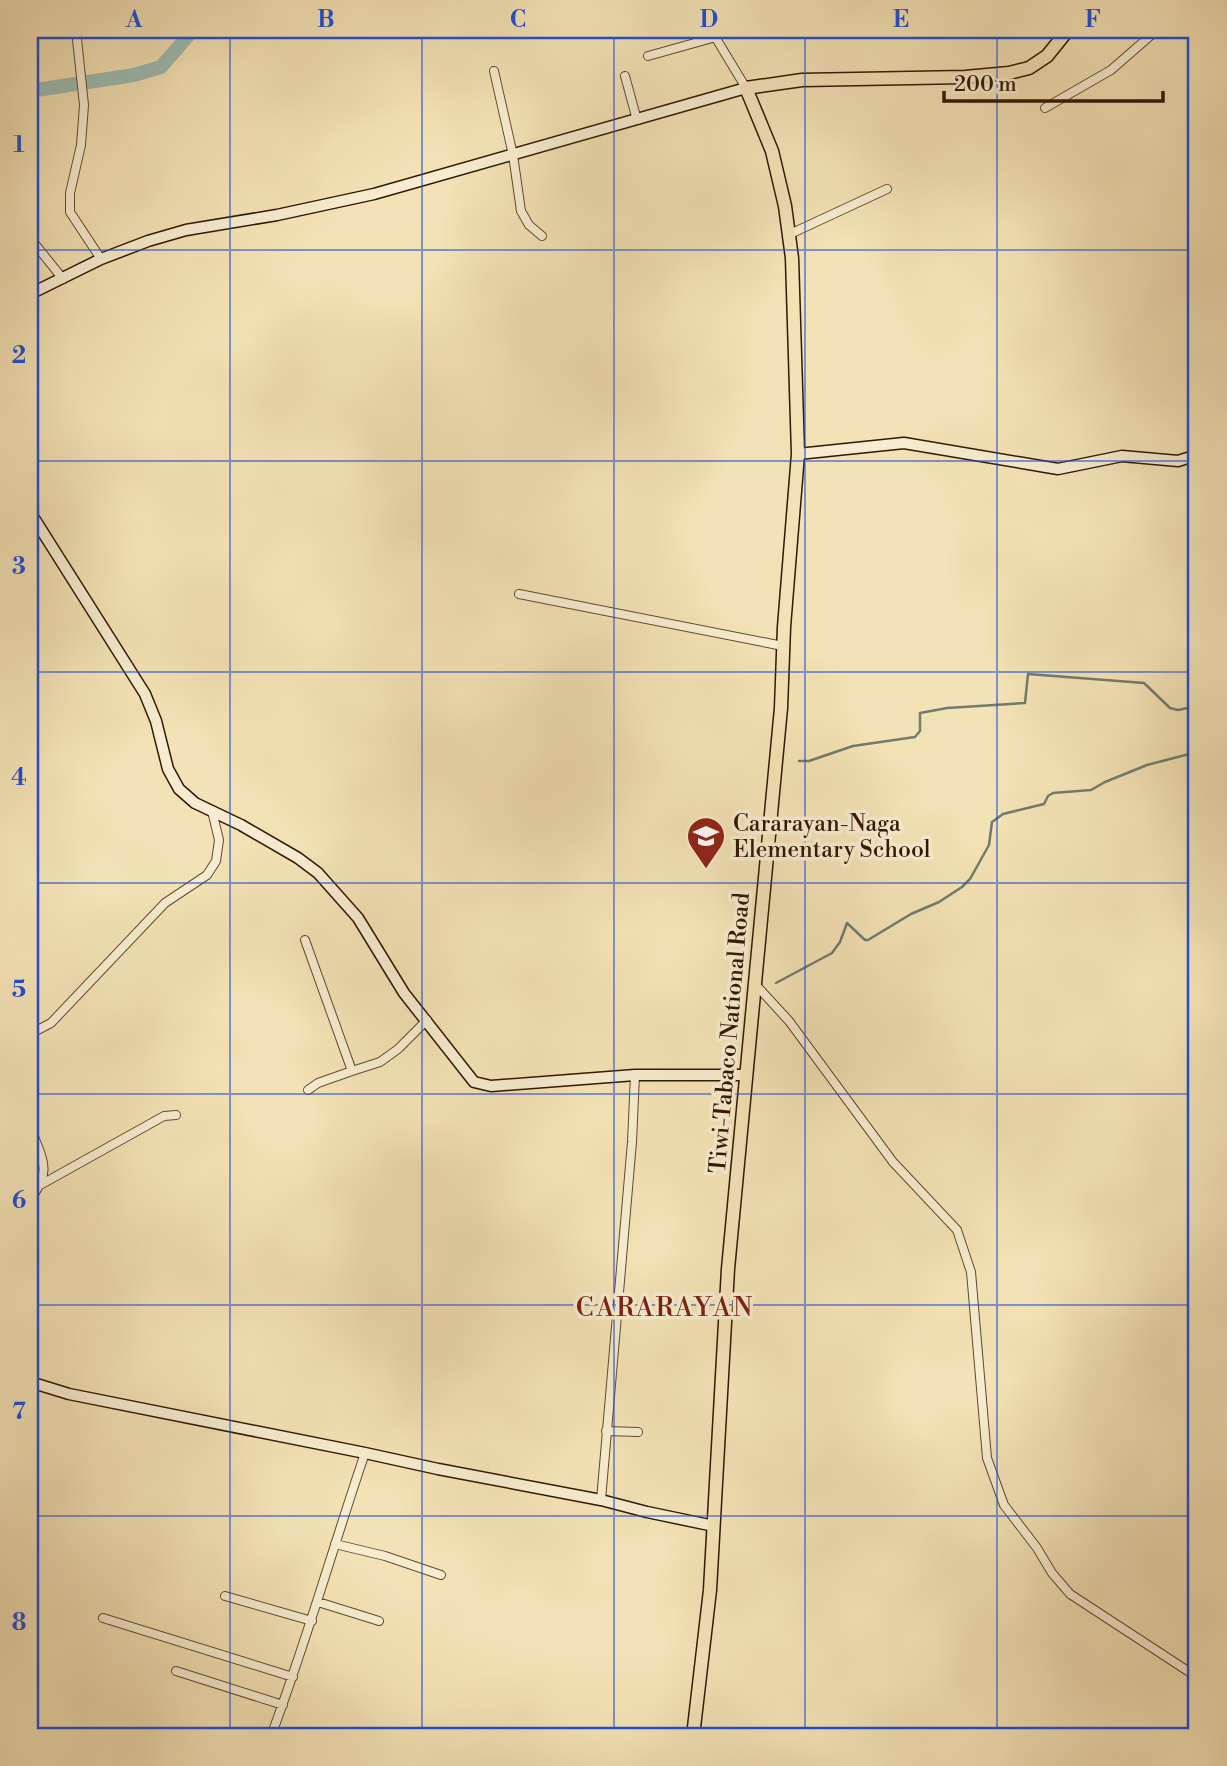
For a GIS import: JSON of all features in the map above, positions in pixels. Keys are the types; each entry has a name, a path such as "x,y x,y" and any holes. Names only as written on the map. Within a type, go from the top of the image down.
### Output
{"main road":[{"path":"30,294 101,259 186,230 277,215 374,194 746,88 802,80 965,77 1009,73 1039,62 1055,48 1068,30"},
{"name":"Tiwi-Tabaco National Road","path":"693,1736 710,1590 727,1282 781,708 783,646 798,454 790,234 772,151 746,88"},
{"path":"798,454 904,443 1058,469 1122,456 1178,461 1197,455"},
{"path":"30,512 145,694 156,721 168,769 179,789 195,803 298,858 318,873 358,918 404,993 474,1082 491,1086 635,1075 746,1075"},
{"path":"30,1382 68,1394 601,1500 647,1513 714,1526"}],"street":[{"path":"76,30 84,105 81,145 69,193 71,212 101,259"},
{"path":"1045,108 1111,70 1157,30"},
{"path":"648,56 713,34 746,88"},
{"path":"494,71 513,155 522,211 529,225 542,236"},
{"path":"625,76 638,120"},
{"path":"790,234 887,189"},
{"path":"30,239 63,279"},
{"path":"519,594 783,646"},
{"path":"30,1034 51,1023 165,903 207,875 216,861 219,840 212,811"},
{"path":"305,940 352,1070"},
{"path":"755,984 789,1021 893,1162 957,1230 971,1272 987,1458 1004,1505 1070,1594 1197,1677"},
{"path":"307,1090 318,1083 380,1062 398,1049 427,1020"},
{"path":"601,1500 632,1142 635,1075"},
{"path":"30,1199 42,1184 164,1116 176,1115"},
{"path":"30,1126 42,1159 42,1184"},
{"path":"606,1431 638,1432"},
{"path":"271,1736 312,1621 365,1453"},
{"path":"335,1544 385,1556 441,1575"},
{"path":"225,1596 312,1621"},
{"path":"318,1602 379,1621"},
{"path":"103,1618 293,1677"},
{"path":"176,1671 283,1705"}],"waterway":[{"path":"30,91 134,75 161,67 193,30"},
{"path":"799,761 809,761 853,746 915,737 920,731 920,713 947,708 1025,703 1028,674 1144,683 1170,708 1178,710 1197,706"},
{"path":"776,983 832,953 840,942 847,923 868,940 962,887 970,879 989,845 992,822 1003,814 1044,804 1053,793 1091,790 1147,765 1197,752"}],"place":[{"name":"Cararayan-Naga Elementary School","path":"706,870"}],"district":[{"name":"CARARAYAN","path":"665,1307"}]}
